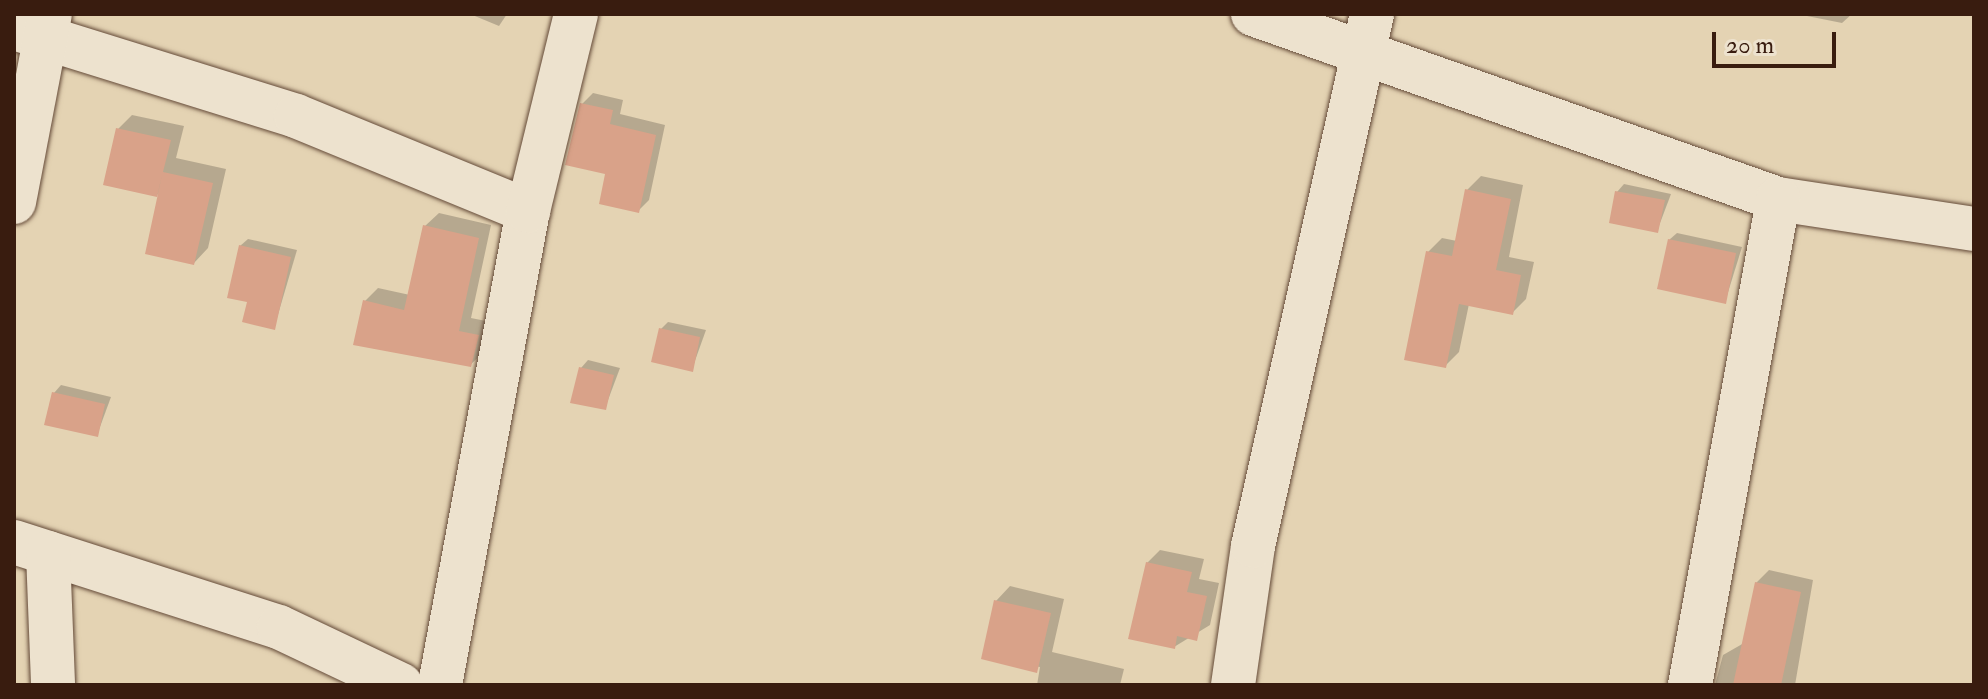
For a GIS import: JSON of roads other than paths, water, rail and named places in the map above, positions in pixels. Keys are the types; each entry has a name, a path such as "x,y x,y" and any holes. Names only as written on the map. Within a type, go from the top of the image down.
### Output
{"street":[{"path":"440,685 528,211 576,14"},
{"path":"1253,14 1363,56 1778,199 1974,229"},
{"path":"1233,685 1253,546 1372,14"},
{"path":"14,202 36,27 296,116 528,211"},
{"path":"1690,685 1778,199"},
{"path":"53,685 31,548 279,627 401,685"}]}
